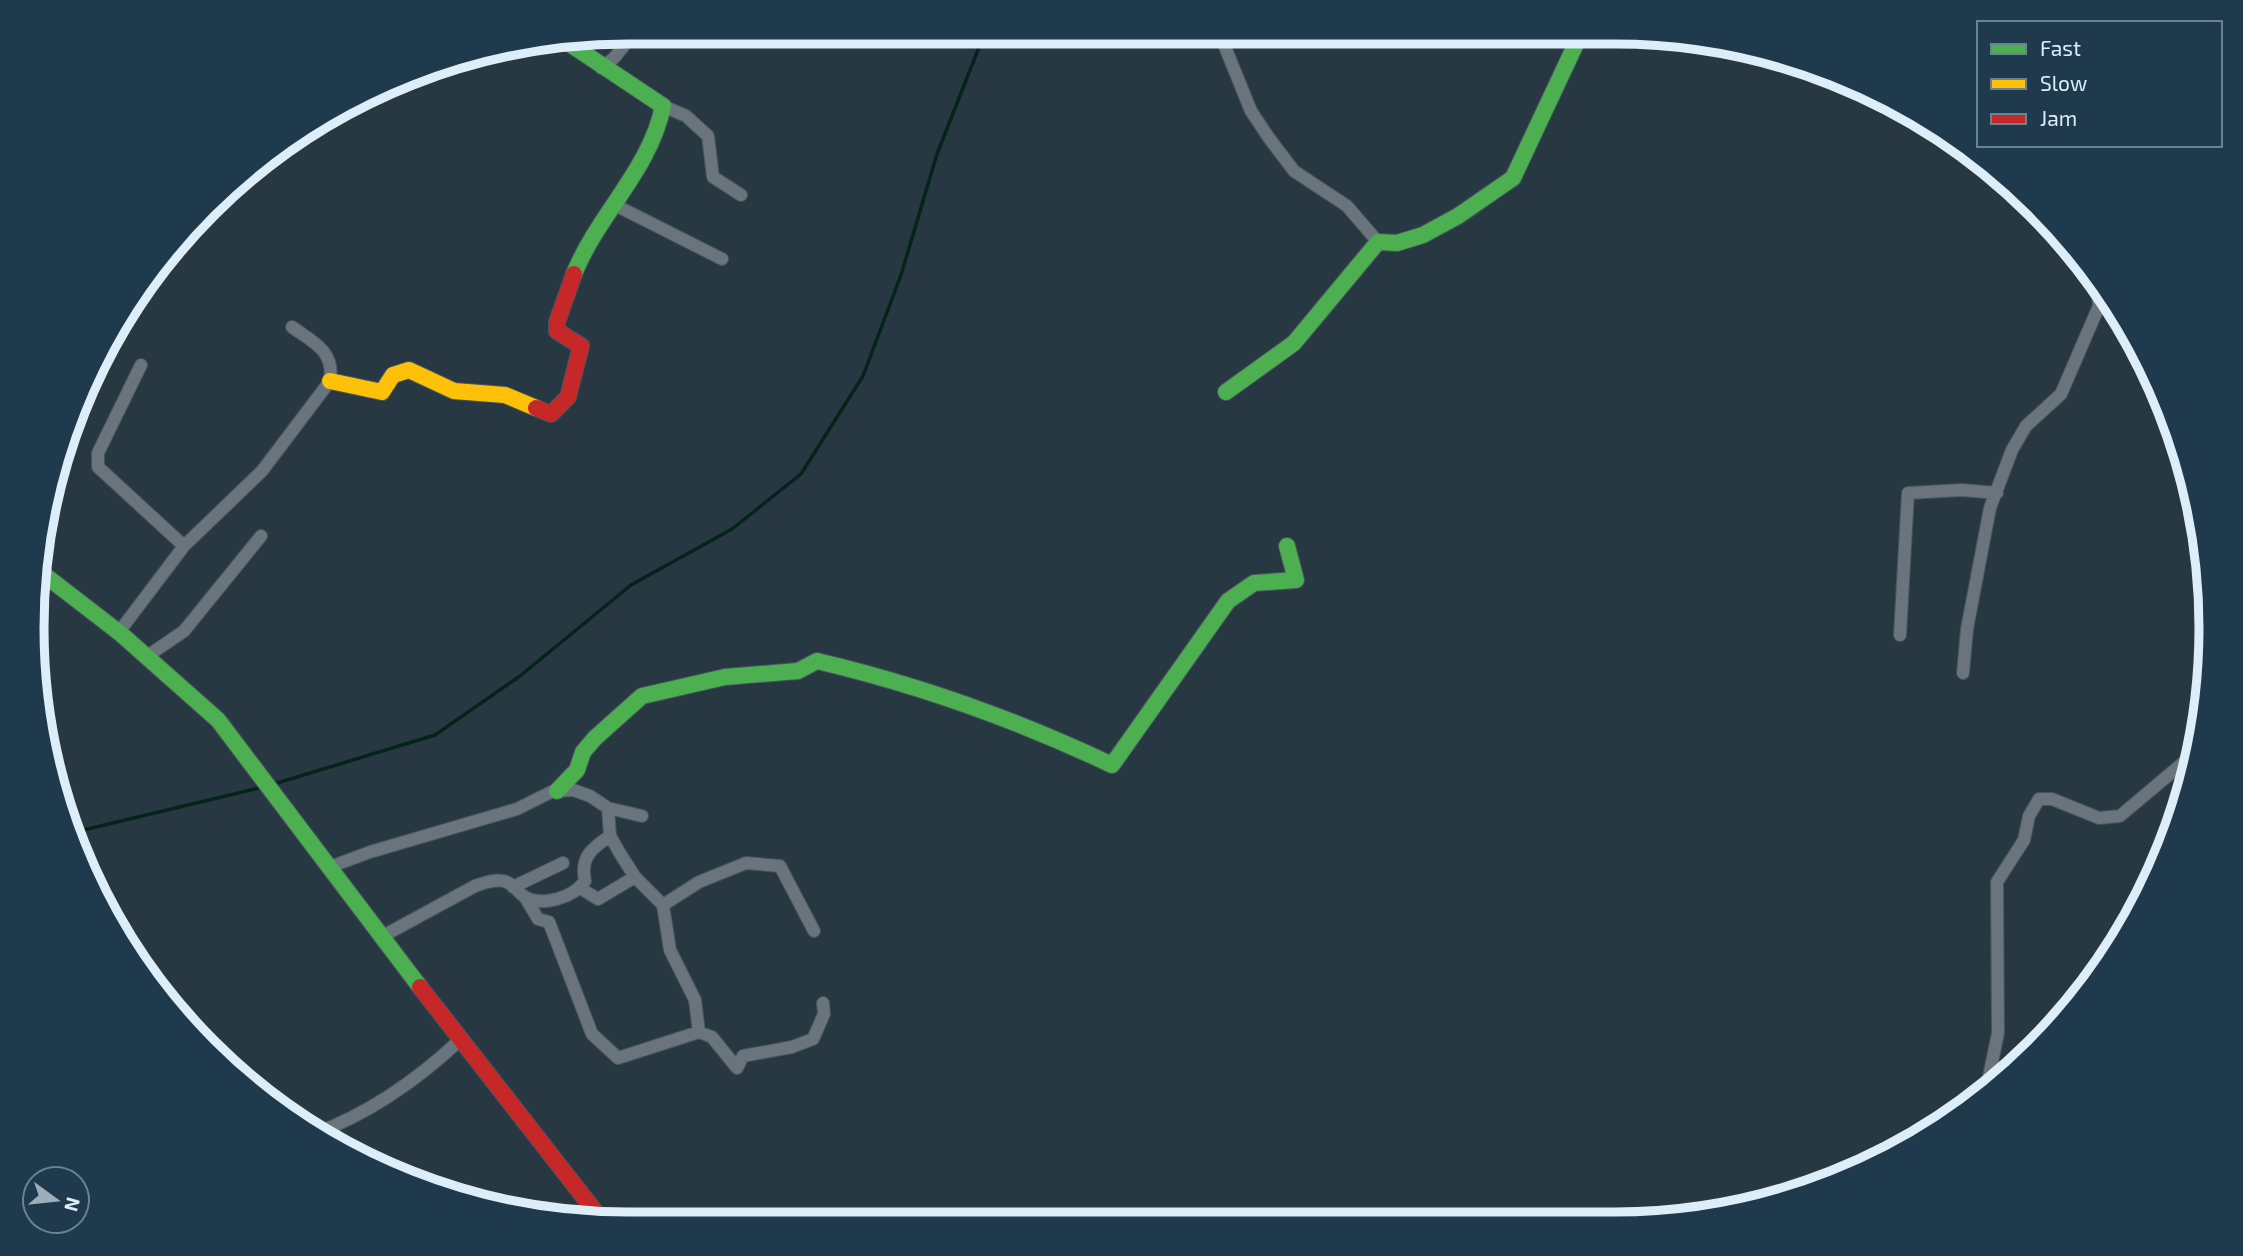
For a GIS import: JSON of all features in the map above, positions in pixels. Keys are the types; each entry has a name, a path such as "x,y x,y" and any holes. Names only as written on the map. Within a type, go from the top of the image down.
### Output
{"street":[{"path":"601,68 626,44"},
{"path":"1224,44 1251,111 1294,171 1347,206 1378,242 1398,243 1423,235 1458,216 1513,178 1576,44"},
{"path":"574,47 601,68 663,106 686,116 708,136 713,177 741,195"},
{"path":"330,381 382,392 393,375 409,370 454,391 505,395 551,414 568,397 580,346 577,341 557,331 557,321 595,229 645,158 660,127 663,106"},
{"path":"613,204 722,259"},
{"path":"1226,392 1294,343 1332,301 1378,242"},
{"path":"1963,673 1968,629 1990,508 2026,426 2061,394 2100,302"},
{"path":"119,632 184,546 262,471 330,381 332,367 326,352 292,327"},
{"path":"141,365 98,453 97,467 184,546"},
{"path":"1900,635 1908,493 1962,490 1997,492"},
{"path":"146,657 184,631 261,536"},
{"path":"330,867 370,852 517,809 557,791 578,770 583,752 589,745 642,696 725,677 798,671 817,661 899,680 1051,736 1112,765 1228,601 1254,583 1280,579 1285,583 1296,580 1287,546"},
{"path":"46,576 119,632 218,720 381,937 595,1211"},
{"path":"1989,1076 1998,1033 1997,883 2024,840 2029,816 2039,799 2052,799 2099,818 2120,817 2183,763"},
{"path":"557,791 581,793 608,808 642,816"},
{"path":"608,808 610,836 635,877 663,905 670,950 695,1000 699,1032"},
{"path":"381,937 475,886 504,881 535,901 566,898 585,881 582,867 588,853 610,836"},
{"path":"513,887 563,863"},
{"path":"663,905 699,883 746,863 780,866 814,930"},
{"path":"580,888 598,900 635,877"},
{"path":"525,897 537,919 549,922 592,1034 618,1058 699,1032 712,1037 737,1068 743,1056 792,1047 813,1039 824,1014 823,1003"},
{"path":"327,1129 346,1122 390,1097 460,1040"}],"waterway":[{"path":"274,784 435,735 520,676 631,585 732,529 801,474 863,376 901,275 937,154 980,44"},
{"path":"80,831 263,787"}],"traffic: fast":[{"path":"1226,392 1294,343 1378,242 1397,243 1423,235 1458,216 1513,178 1576,44"},
{"path":"574,47 663,106 647,151 596,231 574,274"},
{"path":"557,791 577,770 583,752 595,738 642,696 725,677 798,671 817,661 893,681 967,705 1112,765 1228,601 1254,583 1296,580 1287,546"},
{"path":"46,576 121,634 218,720 420,987"}],"traffic: slow":[{"path":"330,381 382,392 393,375 409,370 454,391 505,395 536,408"}],"traffic: jam":[{"path":"536,408 551,414 568,397 581,346 557,331 557,322 574,274"},
{"path":"420,987 595,1211"}]}
